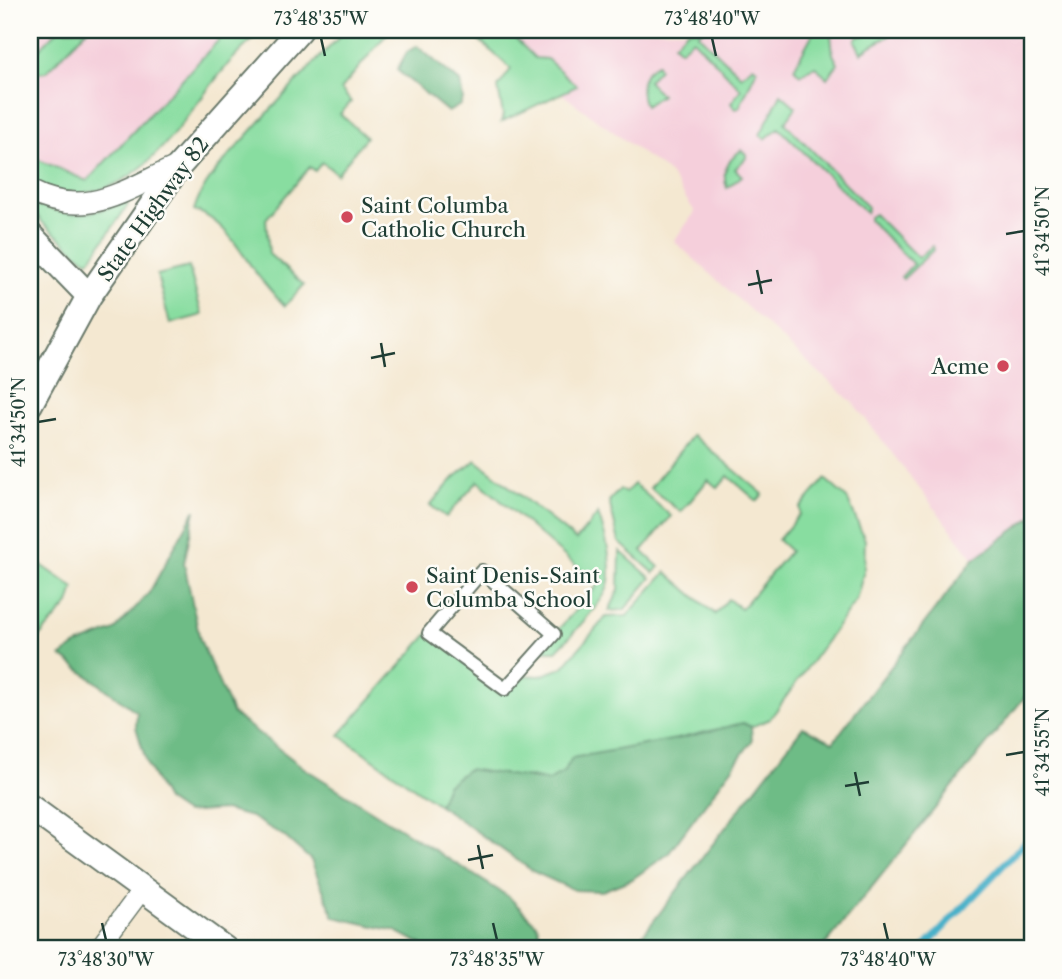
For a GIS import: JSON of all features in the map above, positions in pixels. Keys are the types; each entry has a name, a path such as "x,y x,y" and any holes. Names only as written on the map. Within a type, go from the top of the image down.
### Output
{"main road":[{"name":"State Highway 82","path":"30,404 89,296 179,166 300,30"},
{"path":"30,235 89,296"},
{"path":"30,807 225,949"}],"street":[{"path":"30,191 48,201 90,204 179,166"},
{"path":"482,572 554,634 528,663 505,689 429,633 482,572"},
{"path":"99,949 142,890"}],"shaded area":[{"path":"30,30 255,30 91,190 30,173"},
{"path":"484,30 1032,30 1032,516 974,559 854,404 674,241 695,212 669,173 524,66"}],"green space":[{"path":"58,30 87,30 46,72 37,73 33,69 34,54"},
{"path":"228,30 263,30 229,63 177,130 140,168 119,182 96,191 59,192 30,179 30,156 87,181"},
{"path":"346,30 390,30 341,89 351,102 340,114 366,137 337,174 322,162 315,171 310,167 266,219 269,254 304,285 285,306 259,277 224,230 194,210 209,180 224,162"},
{"path":"468,30 507,30 535,58 547,59 577,86 501,122 503,115 498,87 511,69"},
{"path":"688,30 703,30 698,34 741,76 753,66 757,69 739,108 735,109 731,103 741,89 693,39 680,50 674,44"},
{"path":"882,30 897,30 861,53 855,41 857,37"},
{"path":"813,33 831,35 833,54 838,64 827,78 815,66 800,75 794,68"},
{"path":"417,46 460,82 463,99 460,105 448,112 397,70 407,52"},
{"path":"657,64 659,69 648,81 661,95 645,106 642,82 651,67"},
{"path":"781,94 796,107 785,123 868,207 866,213 779,128 765,139 760,135"},
{"path":"741,150 746,154 746,158 735,169 742,176 727,188 726,167"},
{"path":"30,200 54,211 77,214 125,202 128,205 90,260 84,259 43,223 30,207"},
{"path":"874,214 918,258 932,246 934,249 903,279 901,277 913,264 869,220"},
{"path":"189,267 202,315 170,324 157,275"},
{"path":"693,435 763,494 757,501 728,476 718,488 708,480 681,512 650,488"},
{"path":"476,460 576,540 598,514 610,561 607,589 592,612 556,651 539,651 598,585 478,481 446,517 430,505 454,478"},
{"path":"825,479 847,498 865,540 864,571 856,600 770,719 751,727 743,723 682,738 564,772 549,781 531,777 447,785 439,805 339,735 429,633 505,689 517,675 540,676 562,668 606,617 627,616 666,572 715,614 728,599 741,609 790,551 778,540 800,514 800,508"},
{"path":"634,484 671,516 642,551 659,567 654,573 619,542 609,501 620,489 625,493"},
{"path":"195,510 184,563 200,640 232,713 304,768 509,897 537,925 544,949 430,949 396,931 334,917 311,860 284,836 251,817 224,810 185,813 166,800 147,764 136,727 137,712 61,656 77,645 115,630 149,593"},
{"path":"1032,517 1032,688 822,949 632,949 803,727 833,742 974,559"},
{"path":"620,551 651,578 624,610 609,611 619,590"},
{"path":"30,557 74,588 69,604 30,647"},
{"path":"743,723 751,727 752,741 668,854 632,879 602,891 574,890 534,872 439,805 447,785 468,769 549,781 564,772 572,758 682,738"}],"waterway":[{"path":"923,949 1032,835"}],"place":[{"name":"Saint Columba Catholic Church","path":"347,217"},
{"name":"Acme","path":"1003,366"},
{"name":"Saint Denis-Saint Columba School","path":"412,587"}]}
